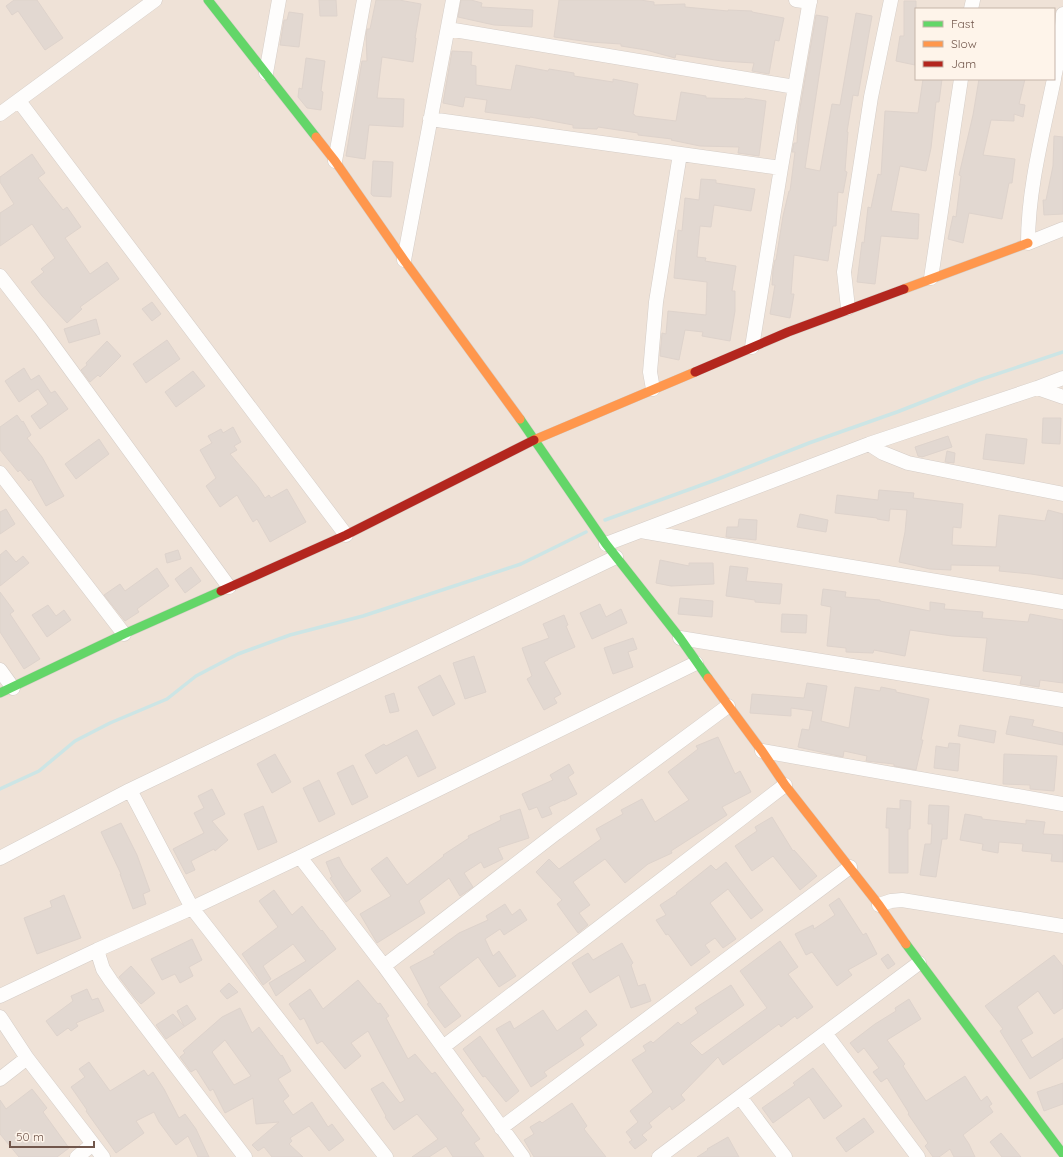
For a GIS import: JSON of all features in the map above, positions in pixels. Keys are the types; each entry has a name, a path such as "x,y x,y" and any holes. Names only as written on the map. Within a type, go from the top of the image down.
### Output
{"street":[{"path":"0,114 155,0"},
{"path":"208,0 335,161 404,260 535,440 606,544 680,638 696,663 762,751 785,785 879,905 919,963 1063,1154"},
{"path":"266,73 279,0"},
{"path":"335,161 364,0"},
{"path":"404,260 453,0"},
{"path":"848,308 844,272 871,97 891,0"},
{"path":"752,346 795,87 805,1"},
{"path":"1055,74 1060,50 1063,14"},
{"path":"448,29 795,87"},
{"path":"931,278 961,80"},
{"path":"1028,243 1028,220 1031,195 1054,80"},
{"path":"19,101 346,536"},
{"path":"430,119 781,168"},
{"path":"653,389 650,372 656,302 680,154"},
{"path":"0,693 124,634 346,536 535,440 752,346 848,308 1063,229"},
{"path":"0,276 41,329 229,587"},
{"path":"606,544 869,444 1063,378"},
{"path":"1037,388 1063,397"},
{"path":"869,444 883,453 908,463 1063,494"},
{"path":"0,473 124,634"},
{"path":"665,521 676,537"},
{"path":"640,530 1063,602"},
{"path":"0,858 130,790 616,557"},
{"path":"680,638 1063,700"},
{"path":"0,996 300,857 696,663"},
{"path":"0,670 13,688"},
{"path":"384,966 556,833 728,706"},
{"path":"762,751 1063,804"},
{"path":"443,1047 785,785"},
{"path":"130,790 192,908 386,1157"},
{"path":"300,857 384,966 523,1157"},
{"path":"501,1128 850,867"},
{"path":"879,905 891,901 902,900 1063,926"},
{"path":"97,950 103,969 111,981 245,1157"},
{"path":"659,1157 919,963"},
{"path":"0,1017 27,1058 103,1157"},
{"path":"825,1033 918,1157"},
{"path":"0,1079 27,1058"},
{"path":"740,1097 785,1157"},
{"path":"77,1157 93,1144"}],"shaded area":[{"path":"0,0 1063,0 1063,1157 0,1157"}],"building":[{"path":"14,0 37,0 63,38 45,50 18,11 12,15 6,6"},
{"path":"319,0 336,0 337,16 320,16"},
{"path":"376,0 399,0 421,4 415,38 413,62 382,57 377,98 404,99 403,127 369,125 365,159 346,156 362,61 367,61 366,34 367,29 370,29"},
{"path":"461,0 471,0 482,3 481,7 533,10 532,27 494,25 458,17"},
{"path":"559,0 640,0 654,2 654,5 685,4 685,7 728,11 752,11 784,18 779,41 775,40 769,74 752,71 754,63 722,61 676,54 675,58 646,50 621,46 621,44 590,42 554,37"},
{"path":"904,1 916,1 915,65 896,61 900,36 904,36"},
{"path":"289,12 303,14 299,47 280,45 284,20 287,20"},
{"path":"856,13 872,16 858,96 853,95 847,132 845,171 847,172 843,193 838,192 836,226 833,226 828,261 794,255 791,294 794,294 790,318 770,314 775,285 772,285 773,270 783,216 790,191 795,152 792,152 794,143 797,143 798,120 816,15 828,17 805,168 820,171 832,104 840,105"},
{"path":"452,51 472,52 471,65 476,66 476,85 511,90 516,65 548,71 549,69 574,73 574,76 613,82 613,79 638,84 633,114 635,116 676,121 681,92 706,96 706,98 745,98 766,101 759,156 738,153 739,147 700,146 671,140 672,139 638,135 638,133 598,127 597,129 573,128 573,125 530,117 485,112 487,100 465,97 463,107 443,103"},
{"path":"306,58 325,61 321,91 323,92 321,110 307,108 298,97 299,88 302,89"},
{"path":"923,80 942,80 939,102 936,102 931,148 926,171 900,166 891,211 919,214 918,239 881,236 875,284 857,282 862,242 864,243 868,207 871,208 878,174 881,175 885,111 918,113"},
{"path":"979,80 1025,80 1019,104 1025,105 1023,117 1014,114 1014,121 991,120 983,155 1015,159 1012,183 1009,183 1002,219 969,213 963,243 948,239 953,216 956,217 961,176 959,175 973,115"},
{"path":"1054,136 1063,137 1063,214 1044,215 1043,200 1046,200 1053,166"},
{"path":"32,154 45,173 38,178 63,210 67,207 81,227 65,238 90,274 107,262 119,279 80,307 82,309 67,323 31,282 44,272 41,269 55,258 32,224 0,246 0,213 14,204 0,182 0,177"},
{"path":"373,161 393,162 391,197 373,196 371,194"},
{"path":"701,179 716,180 716,183 755,189 751,211 714,205 711,227 700,226 697,257 706,258 705,261 736,266 732,291 735,291 735,311 730,341 702,336 703,332 685,330 679,360 660,356 662,333 666,334 668,311 706,315 707,282 674,278 678,230 682,231 685,198 699,200"},
{"path":"152,302 161,314 152,321 142,309"},
{"path":"96,319 100,334 69,343 64,329"},
{"path":"167,340 180,359 146,383 133,364"},
{"path":"107,341 121,356 100,377 98,375 90,382 81,370"},
{"path":"24,368 31,380 39,375 51,393 55,391 68,409 40,429 31,416 48,404 38,389 19,402 5,381"},
{"path":"193,371 205,386 176,407 165,392"},
{"path":"17,415 22,422 23,421 31,435 27,438 42,457 64,496 46,506 31,479 29,481 20,470 18,472 0,450 0,427"},
{"path":"1043,418 1061,418 1060,444 1042,443"},
{"path":"233,427 241,442 234,446 237,450 230,454 258,487 265,498 269,495 271,498 287,489 306,522 270,542 257,519 253,522 237,495 220,507 206,486 216,478 200,450 212,443 208,436 221,429 223,433"},
{"path":"986,434 1027,439 1024,464 983,459"},
{"path":"948,436 952,447 922,457 918,456 915,447"},
{"path":"99,439 109,454 76,479 65,464"},
{"path":"947,451 955,453 954,463 945,462"},
{"path":"879,490 914,493 913,498 963,504 961,528 953,527 952,545 996,547 999,515 1045,521 1048,510 1063,514 1063,579 999,571 1000,566 951,565 951,570 930,569 899,562 905,532 907,510 890,509 889,521 877,518 835,513 837,495 878,500"},
{"path":"6,509 15,524 0,534 0,512"},
{"path":"800,514 828,520 826,532 797,527"},
{"path":"739,519 757,520 756,540 726,537 727,527 738,527"},
{"path":"6,550 16,562 23,556 29,563 0,586 0,555"},
{"path":"178,550 181,559 167,563 165,554"},
{"path":"660,560 689,566 689,563 713,563 714,584 671,586 656,583"},
{"path":"730,566 748,568 746,581 782,584 780,604 755,602 755,600 726,596"},
{"path":"191,567 201,581 185,593 175,579"},
{"path":"157,568 169,586 137,609 139,612 125,621 104,595 120,584 125,591"},
{"path":"823,589 846,592 845,597 880,600 930,611 930,602 945,604 944,609 983,612 982,618 1028,622 1030,614 1063,620 1063,683 1040,680 1039,687 1020,684 1022,676 983,671 987,638 952,636 910,630 905,656 874,650 873,653 846,652 846,648 827,646 831,607 821,605"},
{"path":"0,592 14,611 10,614 40,659 24,669 0,632"},
{"path":"680,598 713,601 712,617 678,614"},
{"path":"600,604 606,617 621,609 627,623 592,639 580,613"},
{"path":"48,605 56,616 64,610 71,620 47,637 32,615"},
{"path":"782,614 807,615 806,633 781,632"},
{"path":"564,615 568,625 566,626 575,647 544,662 561,694 554,698 557,703 544,710 527,679 532,676 522,648 549,638 543,624"},
{"path":"633,638 637,649 628,652 633,667 613,674 604,648"},
{"path":"474,656 486,692 465,699 453,663"},
{"path":"440,675 455,704 433,716 418,687"},
{"path":"807,683 827,686 821,721 849,728 855,687 880,691 881,687 896,690 896,692 929,699 921,740 923,740 916,770 894,766 894,764 866,761 867,756 844,751 843,757 798,747 802,729 809,730 813,711 791,708 791,716 750,713 752,694 804,698"},
{"path":"394,693 399,711 390,713 385,696"},
{"path":"1010,716 1034,720 1032,726 1063,733 1063,745 1006,734"},
{"path":"960,725 996,731 994,743 958,736"},
{"path":"417,730 436,768 418,777 407,755 376,774 365,755 384,744 386,746"},
{"path":"718,737 735,774 740,771 751,792 722,807 727,815 671,851 672,853 648,864 625,883 605,859 573,882 590,905 579,913 588,925 578,933 557,904 562,900 536,872 549,859 559,869 601,839 596,829 623,814 621,810 642,799 655,822 689,800 668,772 698,749 696,746"},
{"path":"949,743 960,744 958,771 934,768 936,746 948,748"},
{"path":"275,754 291,782 272,793 257,764"},
{"path":"1004,754 1057,756 1054,791 1030,789 1030,785 1003,784"},
{"path":"569,764 574,773 568,777 577,794 549,807 552,814 542,818 537,807 529,810 522,794 553,780 550,775"},
{"path":"353,765 368,797 352,805 337,773"},
{"path":"319,780 335,814 319,822 303,788"},
{"path":"212,789 225,814 212,821 228,840 215,851 214,849 191,861 195,870 186,874 173,849 204,833 194,813 204,808 198,796"},
{"path":"900,800 911,801 910,829 908,829 908,873 889,873 889,828 886,828 887,808 900,809"},
{"path":"929,805 949,806 947,839 942,839 936,877 920,875 925,844 931,844 932,824 928,824"},
{"path":"263,806 277,842 258,850 244,814"},
{"path":"520,809 529,838 498,848 503,859 484,868 481,862 464,873 473,887 460,896 449,878 419,901 425,913 377,943 360,914 391,896 371,869 387,857 407,885 444,856 443,855 469,838 468,836 501,820 500,816"},
{"path":"965,814 982,817 982,819 1026,824 1026,820 1045,822 1043,834 1063,835 1063,862 1051,861 1052,854 1022,851 1023,844 999,842 998,853 982,850 983,844 960,840"},
{"path":"772,817 793,851 794,850 817,876 800,890 773,856 752,871 735,846 757,831 755,827"},
{"path":"121,823 137,855 150,891 143,894 146,904 133,909 121,874 101,832"},
{"path":"339,857 361,891 346,902 330,878 332,877 326,862"},
{"path":"726,862 763,910 751,919 728,889 710,903 736,939 723,948 715,938 705,945 710,952 691,966 656,920 666,915 660,905 677,894 676,893 711,865 716,870"},
{"path":"274,890 292,915 302,906 336,949 276,996 269,983 306,961 293,944 263,966 271,979 263,985 242,954 278,927 259,901"},
{"path":"64,895 81,938 37,954 24,918 52,907 50,901"},
{"path":"839,898 863,935 866,933 877,954 848,970 852,975 837,986 812,952 806,955 795,934 813,925 814,929 835,915 829,905"},
{"path":"505,904 512,915 520,909 527,920 504,935 500,929 485,939 493,956 499,951 516,976 499,987 478,957 439,987 461,1016 445,1028 427,1004 429,1003 410,967 435,954 433,952 459,933 488,920 486,916"},
{"path":"192,939 202,960 189,967 193,976 180,983 175,974 162,980 151,959"},
{"path":"780,941 798,967 788,974 813,1007 797,1019 795,1016 781,1027 779,1024 723,1065 718,1057 681,1095 685,1100 672,1110 670,1106 649,1123 652,1127 642,1135 647,1140 635,1149 629,1142 632,1140 626,1132 638,1122 630,1111 653,1092 632,1060 646,1051 643,1046 651,1041 653,1043 678,1022 681,1025 698,1013 695,1008 731,985 744,1005 690,1043 702,1055 767,1008 740,971"},
{"path":"622,943 633,963 631,965 638,986 645,984 651,1001 631,1008 619,975 590,993 572,963 588,953 593,960"},
{"path":"888,954 895,964 888,969 881,959"},
{"path":"1054,955 1063,966 1063,1008 1054,1014 1038,991 1017,1007 1033,1033 1021,1040 1032,1058 1063,1038 1063,1058 1030,1079 1000,1031 1003,1029 985,1006"},
{"path":"131,966 155,993 141,1004 119,977"},
{"path":"358,980 378,1004 380,1003 389,1016 386,1018 408,1059 415,1054 432,1074 435,1072 464,1110 461,1113 480,1139 474,1143 484,1157 453,1157 446,1146 429,1157 412,1157 438,1139 417,1114 394,1130 385,1117 386,1116 371,1089 383,1082 400,1103 405,1100 368,1031 351,1043 361,1056 345,1069 322,1041 317,1044 304,1018 300,1020 289,1004 310,989 323,1009"},
{"path":"229,983 238,992 227,999 220,991"},
{"path":"87,989 92,1000 98,998 104,1011 76,1023 78,1026 71,1031 68,1028 57,1036 46,1021 73,1001 71,996"},
{"path":"909,999 921,1019 887,1040 905,1064 903,1066 926,1101 965,1076 981,1101 987,1096 992,1104 989,1106 993,1112 963,1135 975,1157 954,1157 950,1149 939,1157 933,1157 925,1146 928,1143 908,1114 909,1113 887,1078 881,1082 873,1072 879,1068 864,1048 858,1053 850,1043 875,1024 896,1011 895,1008"},
{"path":"187,1005 196,1019 166,1039 156,1025 173,1014 184,1026 177,1011"},
{"path":"240,1008 252,1033 259,1027 281,1056 282,1055 291,1071 278,1079 289,1096 283,1101 293,1115 312,1102 328,1127 332,1124 344,1140 329,1151 309,1126 290,1138 292,1141 289,1144 303,1157 272,1157 264,1147 258,1151 252,1145 279,1122 256,1124 253,1098 225,1113 213,1089 210,1091 196,1069 191,1072 180,1057 185,1053 183,1051 222,1017","holes":["225,1040 251,1076 234,1085 212,1052"]},
{"path":"543,1010 557,1031 586,1010 597,1025 580,1038 584,1045 544,1072 547,1076 531,1087 496,1029 510,1021 514,1029"},
{"path":"480,1036 519,1091 506,1102 485,1076 483,1077 463,1049"},
{"path":"89,1062 110,1091 144,1070 148,1076 153,1072 164,1089 179,1118 185,1114 196,1129 209,1157 198,1157 188,1136 176,1145 159,1122 154,1112 136,1121 144,1133 116,1153 71,1087 85,1077 79,1069"},
{"path":"813,1068 842,1106 824,1119 809,1097 773,1123 762,1108 795,1085 793,1083"},
{"path":"1063,1083 1063,1104 1044,1111 1037,1092"},
{"path":"32,1089 47,1108 43,1112 69,1148 57,1157 19,1157 0,1134 0,1100 6,1109"},
{"path":"572,1103 587,1126 584,1129 606,1157 534,1157 524,1140 534,1134 530,1127 540,1121 542,1123"},
{"path":"864,1118 874,1132 846,1152 836,1138"},
{"path":"1001,1133 1021,1157 1002,1157 990,1142"},
{"path":"728,1137 739,1157 697,1157 708,1150 707,1149"}],"waterway":[{"path":"605,520 718,479 809,443 897,412 979,380 1063,352"},
{"path":"0,789 39,771 75,741 110,723 167,699 196,676 238,654 290,635 363,616 521,564 586,532"}],"traffic: fast":[{"path":"208,0 316,137"},
{"path":"520,419 606,544 680,638 708,678"},
{"path":"0,693 124,634 221,591"},
{"path":"906,944 1063,1154"}],"traffic: slow":[{"path":"316,137 335,161 404,260 520,419"},
{"path":"904,289 1028,243"},
{"path":"534,440 695,372"},
{"path":"708,678 785,785 879,905 906,944"}],"traffic: jam":[{"path":"695,372 788,332 904,289"},
{"path":"221,591 346,535 534,440"}]}
